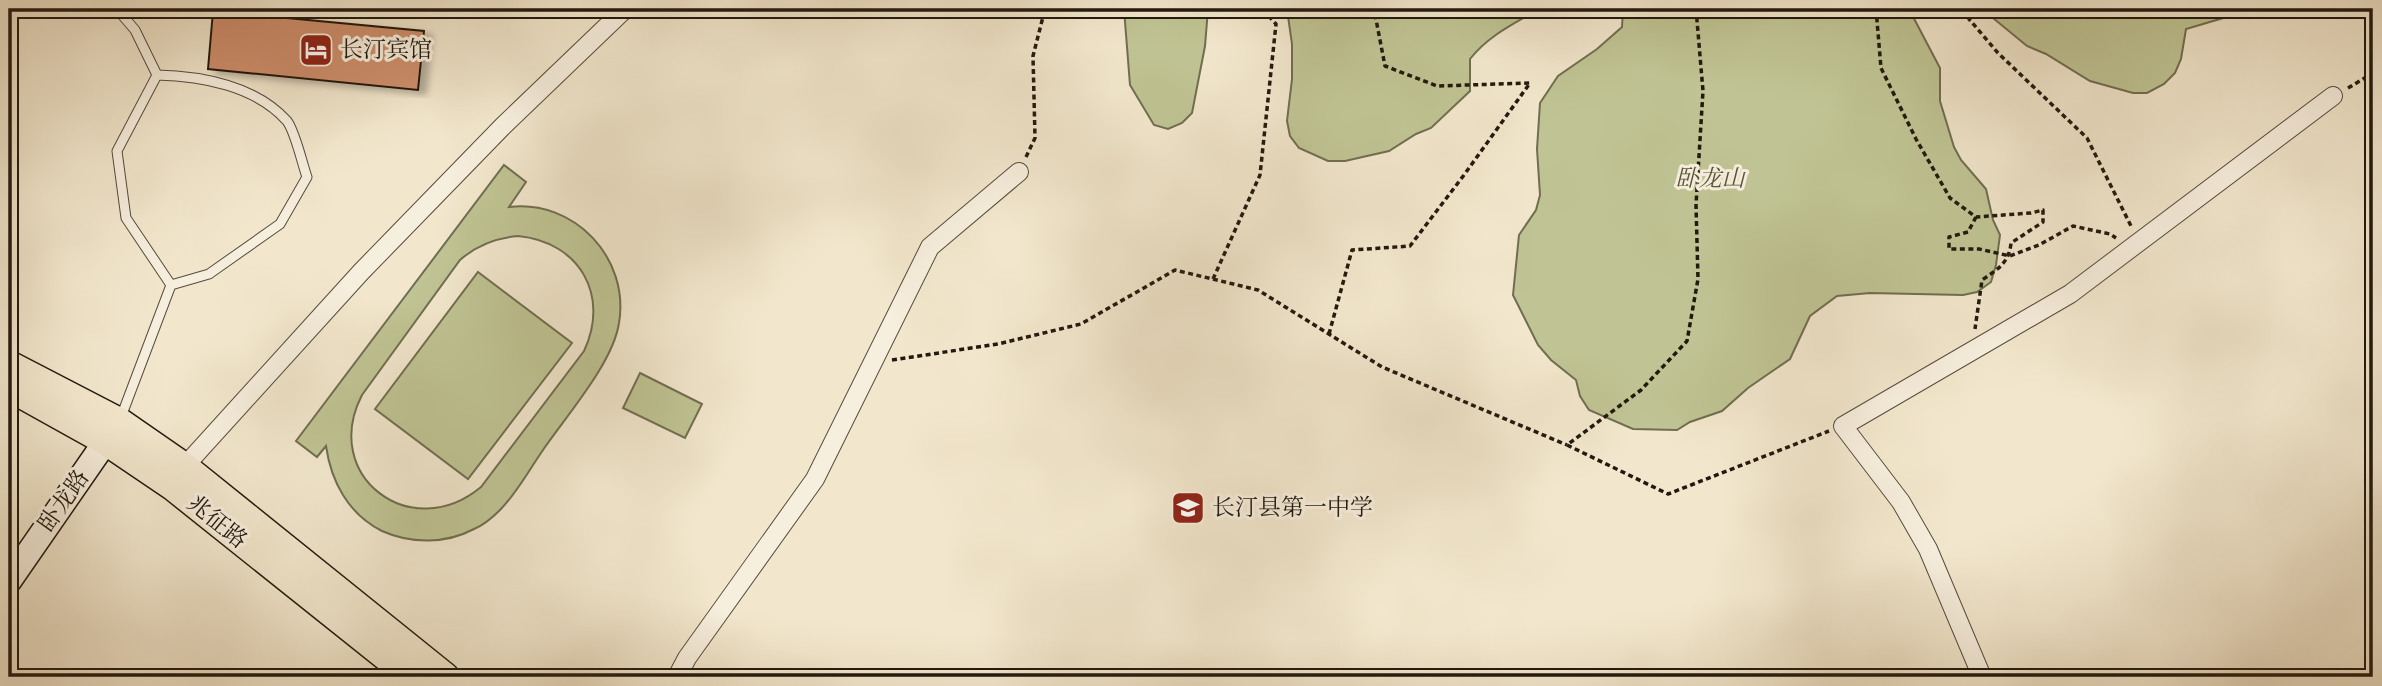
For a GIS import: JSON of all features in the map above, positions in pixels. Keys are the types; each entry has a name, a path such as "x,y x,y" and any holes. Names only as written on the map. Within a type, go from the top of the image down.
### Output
{"main road":[{"path":"9,365 113,432 184,467 445,677"},
{"name":"兆征路","path":"9,387 113,432 174,487 412,677"}],"street":[{"path":"184,467 361,272 503,126 625,9"},
{"path":"1982,677 1928,549 1900,502 1843,426 2070,294 2333,96"},
{"path":"677,677 687,658 815,478 930,247 1019,172"},
{"name":"卧龙路","path":"9,581 113,432"}],"lane":[{"path":"117,9 135,30 157,75"},
{"path":"157,75 117,151 126,218 171,285"},
{"path":"157,75 184,76 251,93 288,122 307,177 280,224 209,274 171,285"},
{"path":"113,432 171,285"}],"path":[{"path":"1019,172 1035,138 1033,56 1045,9"},
{"path":"1213,279 1260,175 1276,24 1262,9"},
{"path":"1329,334 1352,250 1410,246 1530,83 1437,86 1385,66 1374,9"},
{"path":"1567,445 1641,390 1688,341 1698,279 1696,205 1703,91 1697,10 1689,9"},
{"path":"1876,9 1881,68 1916,139 1950,198 1976,217 2043,210 2043,222 2011,243 2010,256"},
{"path":"1964,9 1998,54 2088,138 2134,246"},
{"path":"2333,96 2373,73"},
{"path":"1976,217 1968,232 1949,237 1949,249 1979,249 2010,256"},
{"path":"1972,351 1982,280 2010,256 2039,245 2073,226 2110,234 2134,246"},
{"path":"872,363 998,344 1081,324 1175,270 1258,290 1382,367 1567,445 1668,494 1843,426"}],"green space":[{"path":"866,9 945,9 934,18 875,14"},
{"path":"1124,9 1208,9 1205,46 1192,113 1182,123 1168,129 1154,125 1130,85"},
{"path":"1287,9 1539,9 1502,31 1477,51 1470,59 1470,91 1431,128 1389,151 1345,161 1328,161 1299,148 1290,136 1287,121 1292,79 1292,44"},
{"name":"卧龙山","path":"1623,9 1909,9 1940,68 1940,101 1954,147 1961,160 1986,189 1993,220 2000,235 1991,282 1977,292 1963,295 1870,293 1837,296 1810,316 1790,359 1748,388 1722,411 1690,422 1677,430 1633,429 1589,410 1580,396 1576,380 1551,360 1538,345 1513,295 1519,235 1536,210 1540,195 1537,149 1540,103 1558,76 1597,49 1622,27"},
{"path":"1982,9 2238,9 2230,16 2186,29 2181,59 2175,73 2164,84 2147,93 2133,93 2090,81 2046,54 2027,46"},
{"path":"504,165 526,182 509,207 533,207 555,213 575,223 593,238 606,256 616,276 620,299 619,323 608,355 599,372 512,496 488,521 463,534 440,540 416,540 382,531 360,515 343,495 332,472 326,446 317,457 296,441","holes":["518,236 540,240 573,261 584,275 591,292 591,331 584,351 481,487 454,503 427,508 402,505 380,493 363,475 353,452 352,425 362,395 460,260 480,246 502,238"]},
{"path":"478,272 572,343 468,479 375,409"},
{"path":"640,373 702,404 685,438 623,408"}],"building":[{"name":"长汀宾馆","path":"213,11 424,31 418,90 208,69"}],"place":[{"name":"长汀宾馆","path":"316,50"},
{"name":"长汀县第一中学","path":"1188,508"}]}
